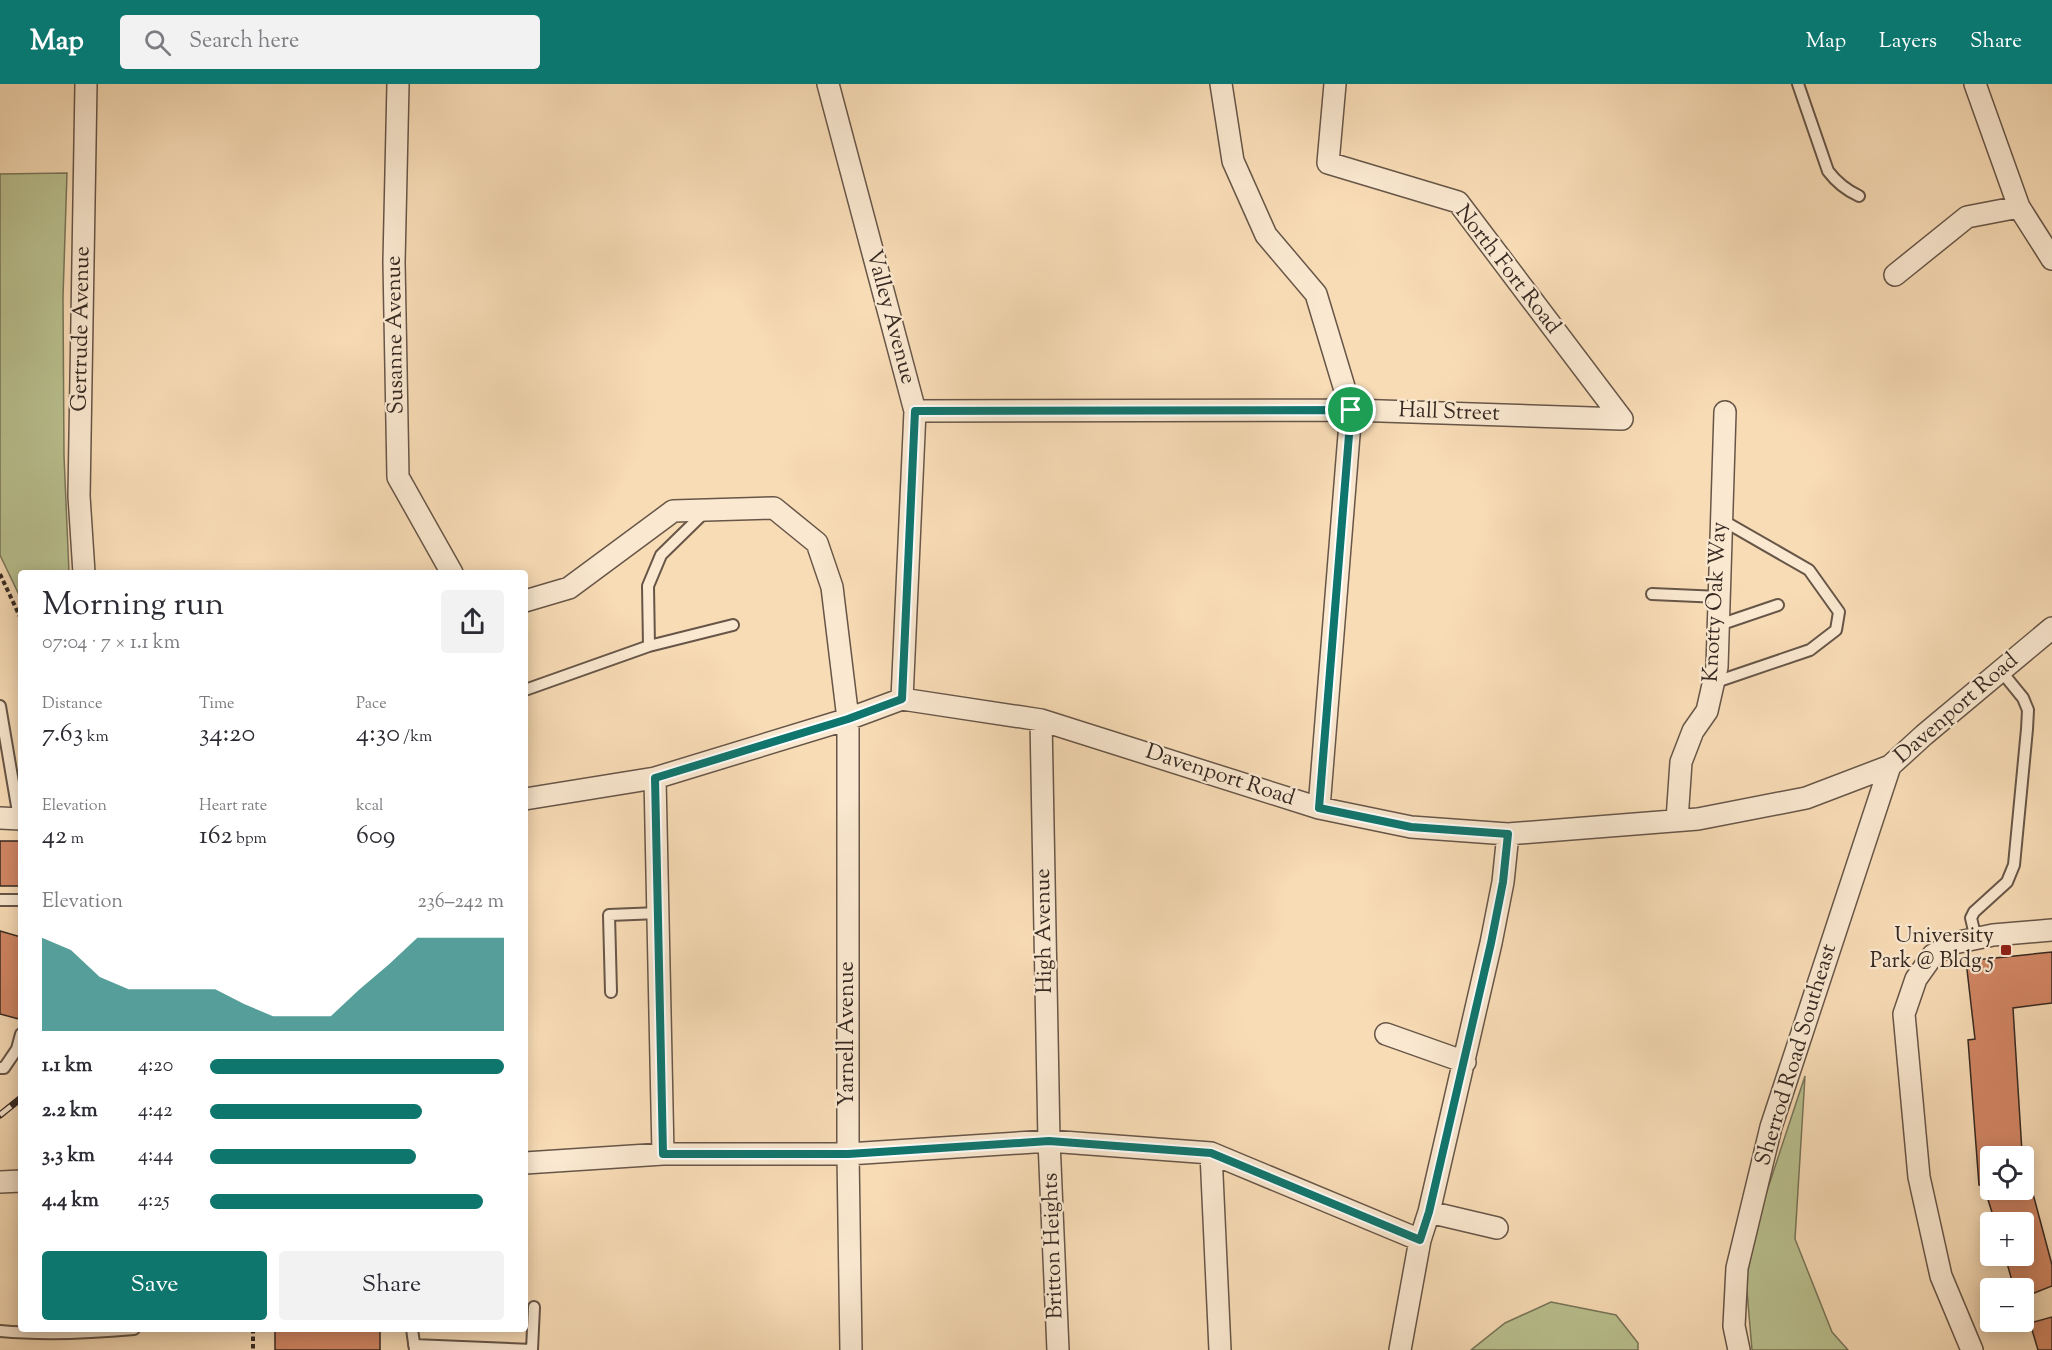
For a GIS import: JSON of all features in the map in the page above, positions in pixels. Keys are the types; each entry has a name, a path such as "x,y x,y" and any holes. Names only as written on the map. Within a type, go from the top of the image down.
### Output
{"street":[{"name":"Gertrude Avenue","path":"84,570 79,496 86,84"},
{"name":"Susanne Avenue","path":"398,84 394,262 398,477 450,570"},
{"name":"Valley Avenue","path":"828,84 915,411 902,699"},
{"path":"1221,84 1233,161 1266,235 1316,294 1351,410 1319,808"},
{"name":"North Fort Road","path":"1335,84 1328,163 1458,202 1622,419"},
{"path":"1975,84 2019,207 2052,259"},
{"path":"1895,275 1967,217 2019,207"},
{"name":"Hall Street","path":"915,411 1351,410 1622,419"},
{"name":"Knotty Oak Way","path":"1677,820 1681,762 1693,731 1707,711 1717,667 1725,412"},
{"path":"528,600 569,588 672,511 774,508 817,543 832,587 848,719"},
{"name":"Davenport Road","path":"528,799 655,778 848,719 902,699 1041,720 1319,808 1411,827 1508,834 1698,819 1806,798 1890,766 2052,628"},
{"name":"Yarnell Avenue","path":"848,719 848,1154 851,1350"},
{"name":"High Avenue","path":"1041,720 1049,1141"},
{"name":"Sherrod Road Southeast","path":"1739,1350 1734,1326 1737,1268 1771,1127 1890,766"},
{"path":"655,778 663,1154"},
{"path":"1400,1350 1420,1240 1429,1212 1465,1062 1503,882 1508,834"},
{"path":"1972,1350 1941,1276 1920,1176 1904,1014 1916,979 1934,955 1954,943 1993,935 2052,930"},
{"path":"1386,1034 1465,1062"},
{"path":"528,1163 663,1154 848,1154 1049,1141 1211,1153 1420,1240"},
{"name":"Britton Heights","path":"1049,1141 1058,1350"},
{"path":"1211,1153 1220,1350"},
{"path":"0,1182 18,1181"},
{"path":"1429,1212 1497,1228"}],"lane":[{"path":"1798,84 1828,171 1840,185 1859,196"},
{"path":"649,646 648,586 661,555 707,510"},
{"path":"1713,683 1809,650 1836,630 1839,612 1809,570 1722,520"},
{"path":"1652,594 1720,597"},
{"path":"1719,625 1778,605"},
{"path":"528,689 649,646 733,625"},
{"path":"1976,939 1971,918 1974,912 2007,882 2014,864 2027,729 2028,710 2023,698 2001,671"},
{"path":"0,706 13,818"},
{"path":"0,900 18,900"},
{"path":"611,992 609,915 659,914"},
{"path":"0,1068 4,1068 18,1043"},
{"path":"412,1332 414,1348 532,1350 534,1307"},
{"path":"0,1331 17,1333 99,1332"}],"path":[{"path":"0,574 18,613"},
{"path":"253,1332 253,1350"}],"green space":[{"path":"67,173 63,297 64,456 69,570 18,570 18,593 0,555 0,174"},
{"path":"1805,1076 1795,1239 1832,1332 1848,1350 1752,1350 1746,1279 1760,1212"},
{"path":"1551,1302 1616,1315 1638,1343 1638,1350 1471,1350 1505,1323"}],"building":[{"path":"0,841 18,841 18,886 0,886"},
{"path":"0,931 18,936 18,1019 0,1014"},
{"path":"2052,952 2052,1003 2013,1008 2022,1146 1980,1146 1980,1185 1968,1040 1975,1039 1966,961"},
{"path":"2034,1198 2052,1265 2052,1286 2034,1293 2034,1278 2011,1278 2008,1266 2034,1266 2034,1212 1992,1212 1988,1200 2034,1200"},
{"path":"2052,1317 2052,1350 2038,1350 2033,1332 2034,1322"},
{"path":"275,1332 380,1332 380,1350 275,1350"}],"railway":[{"path":"0,1115 18,1100"}],"place":[{"name":"University Park @ Bldg 5","path":"2006,950"}],"route":[{"path":"1351,410 1319,808 1411,827 1508,834 1503,882 1491,943 1465,1062 1429,1212 1420,1240 1211,1153 1049,1141 848,1154 663,1154 655,778 848,719 902,699 915,411 1351,410"}]}
